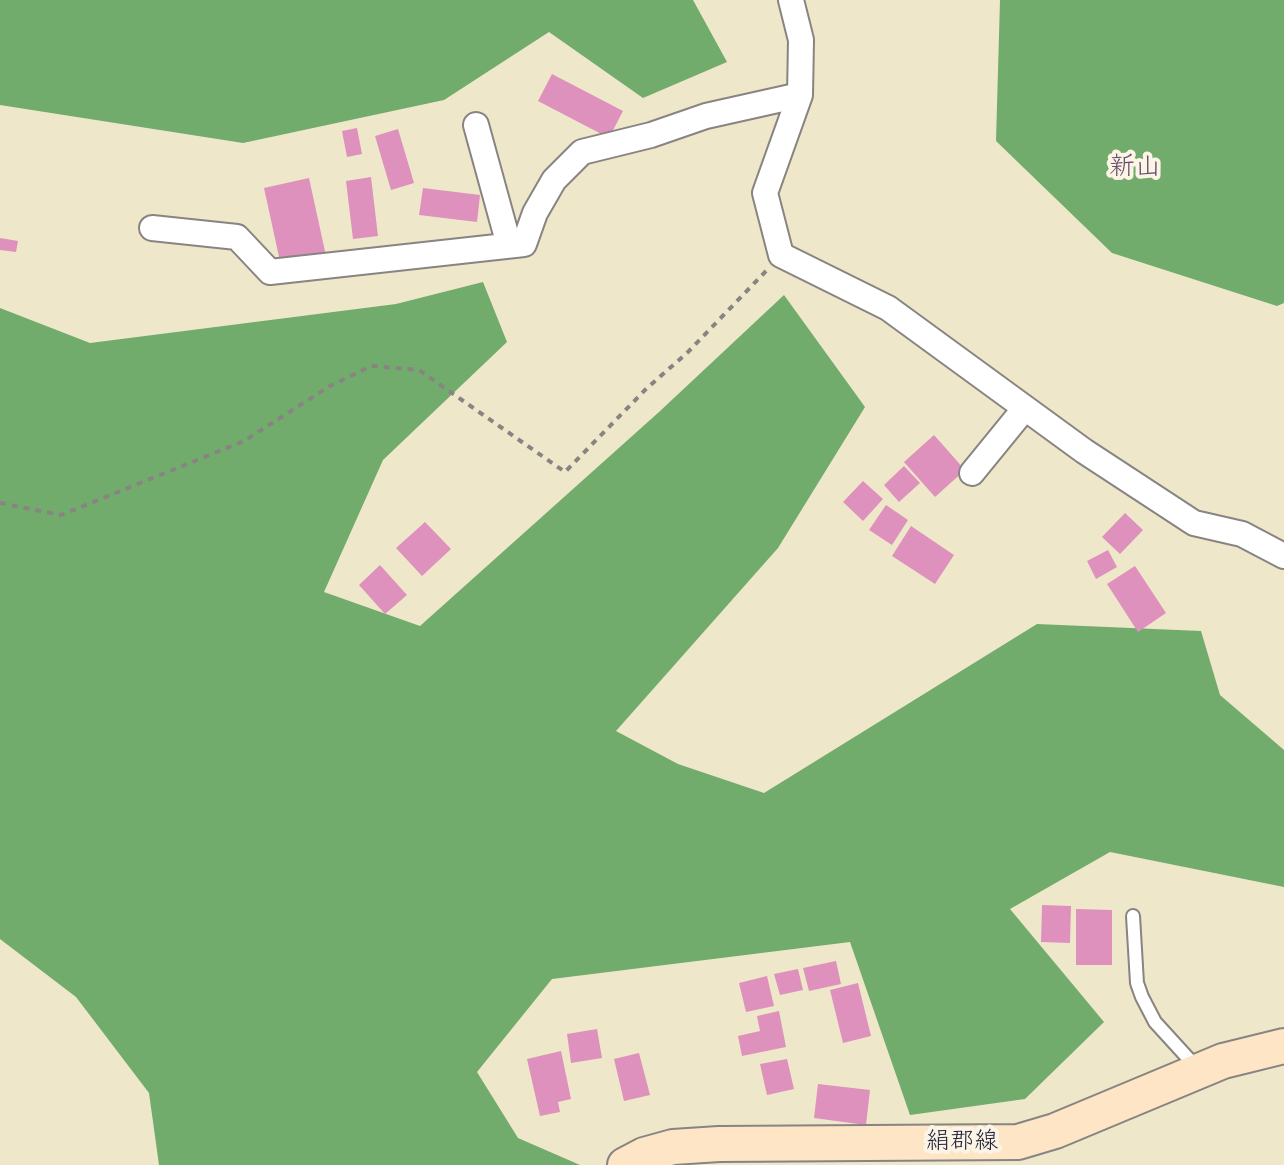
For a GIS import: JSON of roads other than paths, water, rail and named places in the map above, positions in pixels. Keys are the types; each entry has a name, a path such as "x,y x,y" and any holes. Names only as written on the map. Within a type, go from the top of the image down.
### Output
{"main road":[{"name":"絹郡線","path":"625,1165 644,1155 673,1147 719,1144 1018,1142 1055,1131 1202,1069 1284,1046"}],"street":[{"path":"791,0 801,40 800,95 765,193 781,255 888,308 1084,451 1194,523 1242,534 1284,556"},
{"path":"152,228 237,237 270,272 524,244 535,213 554,180 582,152 651,135 706,116 800,95"},
{"path":"476,125 509,245"},
{"path":"972,473 1025,408"}],"lane":[{"path":"1133,916 1137,983 1142,997 1155,1022 1202,1069"}],"district":[{"name":"新山","path":"1135,167"}]}
